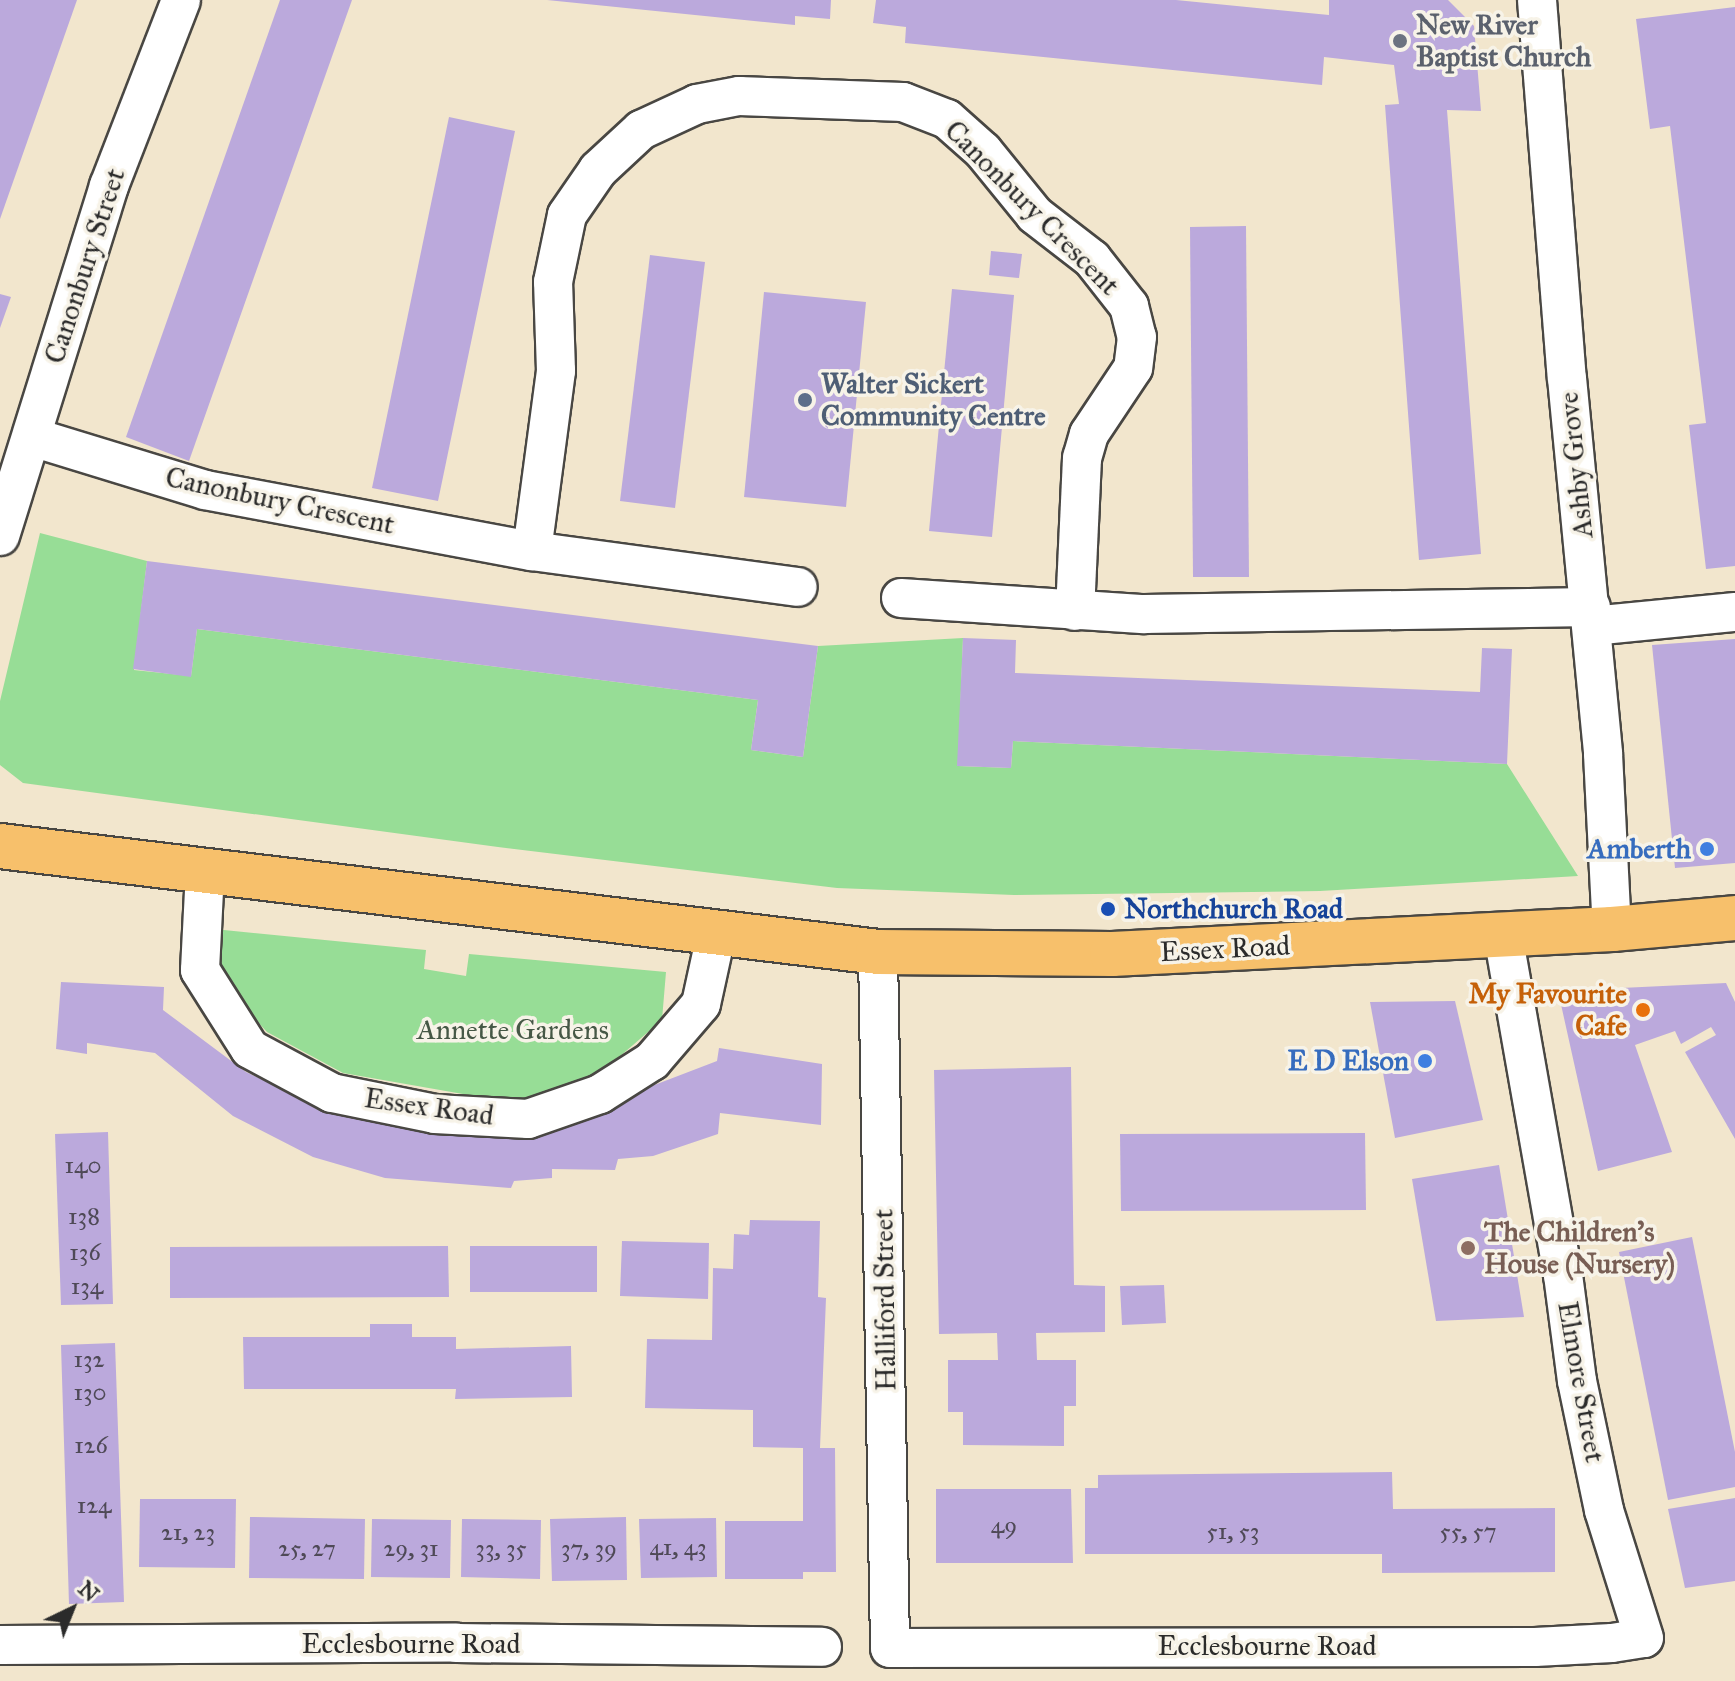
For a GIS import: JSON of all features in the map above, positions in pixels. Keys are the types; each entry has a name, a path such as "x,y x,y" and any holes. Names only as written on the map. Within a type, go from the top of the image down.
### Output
{"main road":[{"name":"Essex Road","path":"0,846 716,935 878,952 1112,954 1612,929 1735,918"}],"street":[{"name":"Canonbury Street","path":"0,536 109,186 181,0"},
{"name":"Ashby Grove","path":"1537,0 1567,378 1591,616 1612,929"},
{"name":"Canonbury Crescent","path":"532,551 556,371 553,282 567,215 598,170 641,130 697,104 739,96 903,102 947,119 983,151 1035,215 1092,259 1129,306 1137,337 1133,368 1089,434 1082,458 1075,611"},
{"name":"Canonbury Crescent","path":"32,437 205,490 532,551 798,587"},
{"path":"901,598 1075,611 1591,616 1735,612"},
{"name":"Essex Road","path":"205,871 200,970 250,1049 332,1093 435,1114 528,1119 600,1094 652,1061 701,1004 716,935"},
{"name":"Elmore Street","path":"1503,933 1563,1275 1577,1381 1604,1510 1644,1638"},
{"name":"Halliford Street","path":"878,952 890,1648"},
{"name":"Ecclesbourne Road","path":"890,1648 1535,1647 1644,1638"},
{"name":"Ecclesbourne Road","path":"0,1645 456,1643 822,1647"}],"green space":[{"path":"40,533 147,561 134,670 191,676 197,629 758,700 751,750 803,757 818,646 963,638 958,766 1011,768 1013,741 1507,764 1578,876 1320,891 1014,895 837,888 498,847 23,783 0,765 0,701"},
{"name":"Annette Gardens","path":"214,929 426,950 424,969 466,976 469,954 666,972 662,1020 604,1070 525,1105 343,1073 267,1032 214,975"}],"building":[{"path":"0,0 77,0 0,219"},
{"path":"280,0 352,0 189,461 126,437"},
{"path":"547,0 831,0 830,19 795,16 795,25"},
{"path":"876,0 1176,0 1329,15 1329,0 1448,0 1474,26 1481,111 1447,110 1481,554 1419,560 1385,105 1399,104 1394,65 1324,57 1322,85 905,43 906,27 873,23"},
{"path":"1735,7 1735,566 1706,569 1689,425 1706,423 1670,126 1650,129 1636,19"},
{"path":"449,117 515,131 438,501 372,488"},
{"path":"1246,226 1249,577 1193,577 1190,227"},
{"path":"991,251 1022,254 1019,278 989,275"},
{"path":"650,255 705,262 675,508 620,501"},
{"path":"952,289 1014,295 992,537 929,531"},
{"name":"Walter Sickert Community Centre","path":"764,292 866,302 846,507 744,497"},
{"path":"0,294 11,297 0,328"},
{"path":"147,561 818,646 803,757 751,750 758,700 197,629 191,677 133,669"},
{"path":"963,638 1016,640 1015,673 1480,692 1482,648 1512,649 1507,764 1013,741 1011,768 957,766"},
{"path":"1735,639 1735,863 1675,868 1652,645"},
{"path":"61,982 164,987 163,1010 246,1072 326,1109 597,1107 717,1061 719,1048 822,1064 821,1125 720,1113 718,1134 653,1156 618,1159 615,1170 552,1169 552,1178 514,1181 511,1188 385,1178 313,1157 233,1116 155,1053 87,1043 87,1054 56,1049"},
{"path":"1726,983 1735,1002 1735,1139 1685,1052 1716,1035 1711,1027 1681,1044 1675,1031 1635,1045 1672,1152 1598,1171 1558,991"},
{"name":"E D Elson","path":"1455,1001 1483,1120 1395,1138 1370,1002"},
{"path":"1071,1067 1074,1285 1105,1286 1105,1332 1036,1333 1037,1360 1076,1360 1076,1406 1064,1406 1064,1446 963,1445 963,1412 948,1412 948,1360 998,1360 997,1333 939,1334 934,1070"},
{"path":"108,1132 113,1304 61,1305 55,1134"},
{"path":"1365,1133 1366,1210 1121,1211 1120,1134"},
{"name":"The Children's House (Nursery)","path":"1499,1165 1524,1317 1436,1321 1412,1179"},
{"path":"750,1220 820,1221 818,1297 826,1298 820,1448 835,1448 836,1572 803,1572 803,1579 725,1579 725,1521 803,1521 803,1448 753,1447 753,1410 645,1408 647,1339 712,1340 713,1268 733,1269 734,1234 749,1235"},
{"path":"1692,1237 1735,1452 1735,1487 1668,1500 1619,1252"},
{"path":"622,1241 709,1243 708,1299 620,1296"},
{"path":"448,1246 449,1297 170,1298 170,1247"},
{"path":"470,1246 597,1246 597,1292 470,1292"},
{"path":"1164,1285 1166,1323 1122,1325 1120,1286"},
{"path":"370,1324 412,1324 412,1337 456,1337 456,1349 571,1346 572,1397 455,1399 456,1389 244,1389 243,1337 370,1337"},
{"path":"115,1343 124,1602 69,1604 61,1345"},
{"path":"1392,1472 1393,1509 1555,1508 1555,1572 1382,1573 1382,1554 1085,1554 1085,1488 1098,1488 1098,1475"},
{"path":"936,1489 1071,1489 1073,1563 936,1563"},
{"path":"1735,1498 1735,1581 1685,1588 1668,1509"},
{"path":"140,1499 236,1499 235,1568 139,1567"},
{"path":"250,1517 365,1519 364,1579 249,1578"},
{"path":"626,1517 627,1580 552,1581 550,1519"},
{"path":"716,1518 717,1577 641,1578 639,1519"},
{"path":"372,1519 451,1520 450,1578 371,1577"},
{"path":"462,1519 541,1520 540,1579 461,1577"}],"place":[{"name":"New River Baptist Church","path":"1400,41"},
{"name":"Walter Sickert Community Centre","path":"805,400"},
{"name":"Amberth","path":"1707,849"},
{"name":"Northchurch Road","path":"1108,909"},
{"name":"My Favourite Cafe","path":"1643,1010"},
{"name":"E D Elson","path":"1425,1061"},
{"name":"The Children's House (Nursery)","path":"1468,1248"}]}
